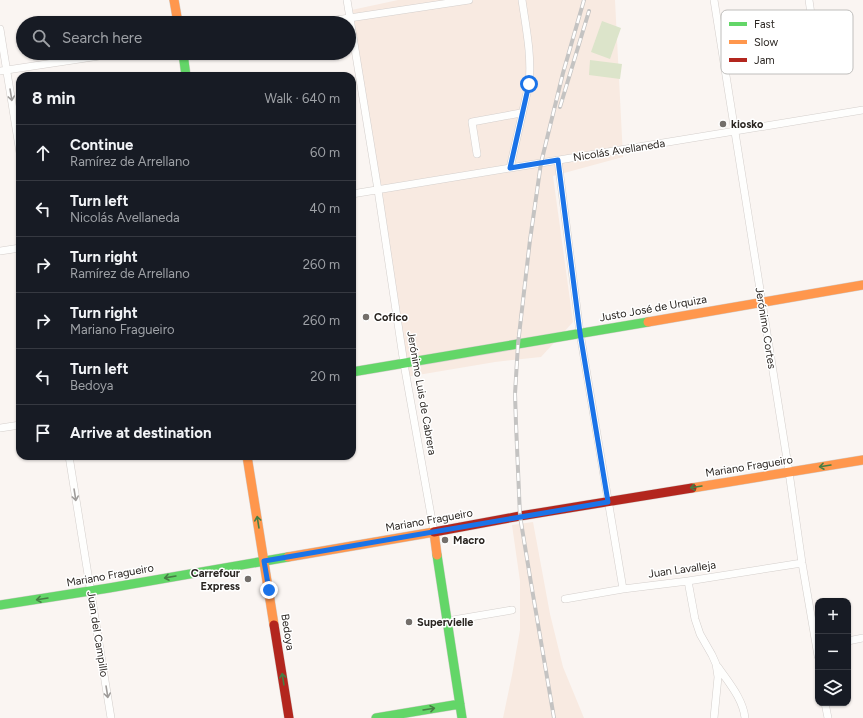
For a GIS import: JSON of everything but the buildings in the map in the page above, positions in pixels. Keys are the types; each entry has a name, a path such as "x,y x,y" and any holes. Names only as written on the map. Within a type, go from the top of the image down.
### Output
{"main road":[{"path":"174,0 177,16"},
{"path":"183,60 185,72"},
{"name":"Justo José de Urquiza","path":"356,371 863,285"},
{"name":"Bedoya","path":"248,460 289,718"},
{"name":"Mariano Fragueiro","path":"0,605 91,591 608,502 863,460"},
{"name":"Jerónimo Luis de Cabrera","path":"434,532 462,718"},
{"path":"376,718 460,704"}],"street":[{"name":"Jerónimo Luis de Cabrera","path":"347,0 350,16"},
{"path":"356,17 469,0"},
{"path":"510,168 529,84 530,73 530,59 522,0"},
{"name":"Jerónimo Cortes","path":"714,0 721,44"},
{"path":"808,0 810,10"},
{"path":"0,29 3,71 16,134"},
{"name":"Jerónimo Luis de Cabrera","path":"356,55 404,364 434,532"},
{"path":"3,71 74,60"},
{"name":"Jerónimo Cortes","path":"726,74 802,563 815,635"},
{"name":"Nicolás Avellaneda","path":"356,193 863,110"},
{"path":"477,154 472,122 522,112"},
{"path":"558,160 580,333 623,589"},
{"path":"0,251 16,249"},
{"path":"0,428 16,426"},
{"name":"Juan del Campillo","path":"70,460 112,718"},
{"name":"Juan Lavalleja","path":"565,599 802,563"},
{"path":"688,581 695,620 700,634 716,664 742,704 745,718"},
{"path":"447,621 512,610"},
{"path":"851,640 863,638"},
{"path":"714,718 718,677 716,664"},
{"path":"826,706 828,718"}],"shaded area":[{"path":"398,0 615,0 623,157 553,176 573,322 541,357 495,362 406,377 355,60 356,16 348,16 347,11"},
{"path":"533,522 550,614 563,667 584,718 503,718 520,630 520,581 512,525"}],"green space":[{"path":"602,21 621,28 610,59 591,52"},
{"path":"590,60 622,64 620,79 589,75"}],"railway":[{"path":"554,718 520,516 515,394 518,344 530,240 541,163 563,73 584,0"},
{"path":"560,107 589,11"}],"traffic: fast":[{"path":"184,60 185,72"},
{"path":"356,371 648,322"},
{"path":"437,555 462,718"},
{"path":"0,605 288,557"},
{"path":"376,718 460,704"}],"traffic: slow":[{"path":"174,0 177,16"},
{"path":"648,322 863,285"},
{"path":"248,460 274,625"},
{"path":"692,488 863,460"},
{"path":"288,557 434,532 437,555"}],"traffic: jam":[{"path":"434,532 520,516 692,488"},
{"path":"274,625 289,718"}],"place":[{"name":"kiosko","path":"723,124"},
{"name":"Cofico","path":"366,317"},
{"name":"Macro","path":"445,540"},
{"name":"Carrefour Express","path":"248,579"},
{"name":"Supervielle","path":"409,622"}],"route":[{"path":"269,590 264,561 608,502 580,333 558,160 510,168 529,84"}]}
